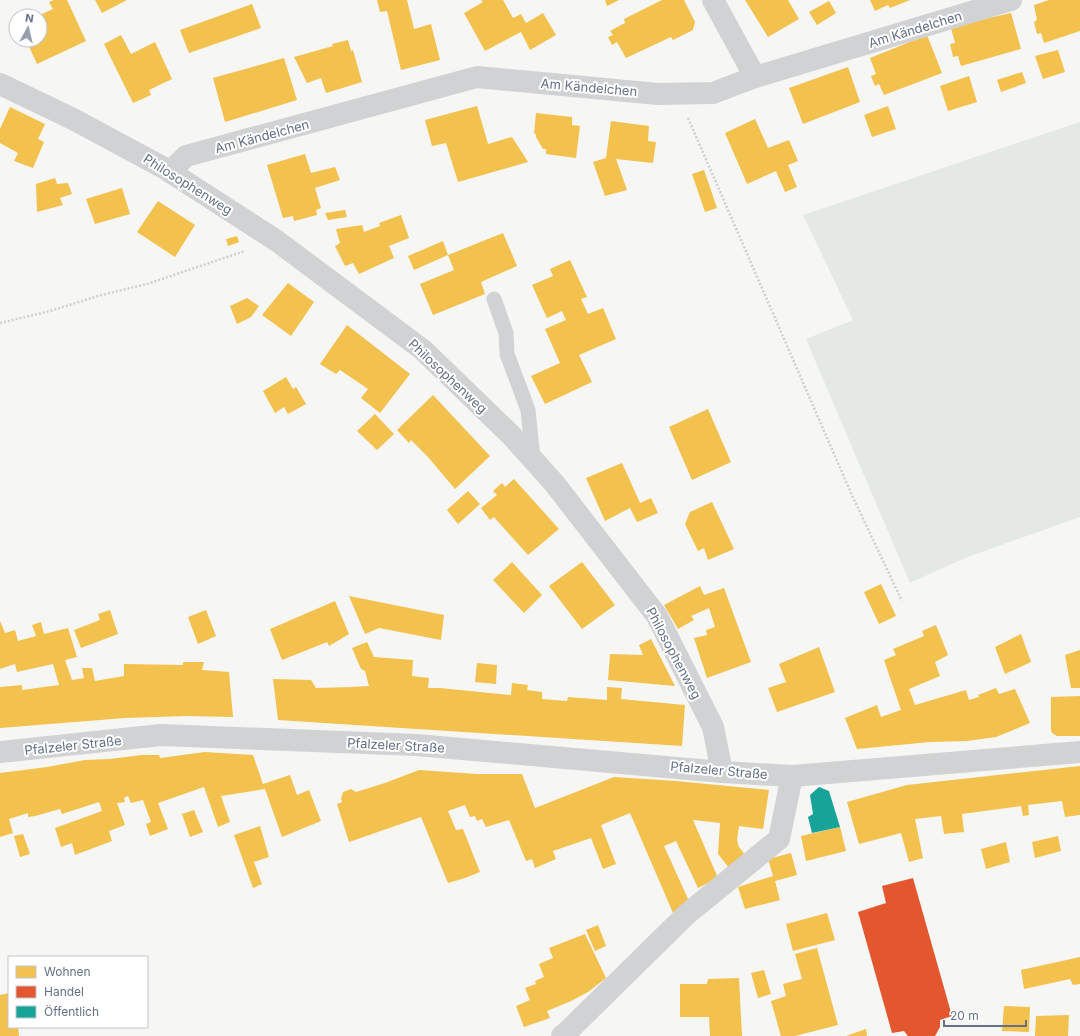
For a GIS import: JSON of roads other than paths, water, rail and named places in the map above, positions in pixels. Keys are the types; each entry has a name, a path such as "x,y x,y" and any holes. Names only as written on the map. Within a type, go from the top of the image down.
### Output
{"street":[{"path":"713,0 755,76"},
{"name":"Am Kändelchen","path":"170,172 186,156 478,77 658,94 713,93 755,76 1011,0"},
{"name":"Philosophenweg","path":"0,84 72,119 170,172 277,241 423,350 511,435 533,459 554,483 657,616 713,727 722,772"},
{"name":"Pfalzeler Straße","path":"0,752 161,736 417,745 722,772 792,776 1080,752"},
{"path":"562,1036 687,914 779,839 792,776"}],"lane":[{"path":"494,299 506,333 507,354 528,410 533,459"}]}
